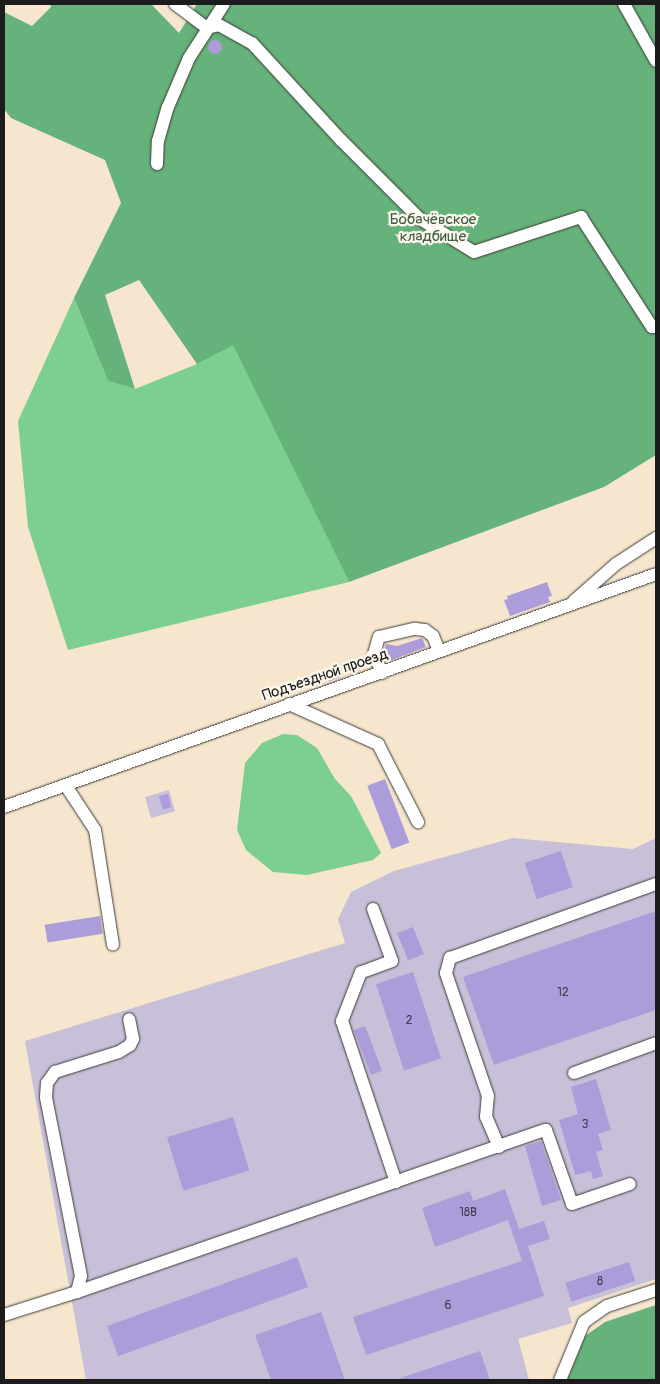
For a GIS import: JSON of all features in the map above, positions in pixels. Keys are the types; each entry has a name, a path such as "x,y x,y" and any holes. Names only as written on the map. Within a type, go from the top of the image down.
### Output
{"street":[{"path":"175,4 207,28"},
{"path":"157,164 158,140 168,107 189,58 224,4"},
{"path":"624,4 656,61"},
{"path":"207,28 219,25 252,43 341,140 420,219 474,252 580,217 652,327 656,327"},
{"path":"569,606 616,564 656,538"},
{"name":"Подъездной проезд","path":"4,807 656,574"},
{"path":"382,672 374,654 379,637 415,628 425,630 433,636 439,652"},
{"path":"289,704 378,744 418,822"},
{"path":"66,786 95,830 113,945"},
{"path":"498,1146 486,1117 488,1096 446,973 450,958 656,884"},
{"path":"372,909 392,961 361,972 342,1021 396,1182"},
{"path":"77,1292 80,1276 48,1106 47,1082 55,1072 119,1052 130,1045 133,1039 129,1018"},
{"path":"574,1073 656,1043"},
{"path":"4,1315 77,1292 546,1130 572,1204 630,1184"},
{"path":"560,1380 584,1322 607,1306 656,1290"}],"shaded area":[{"path":"169,790 175,811 151,818 145,797"},
{"path":"513,838 633,849 656,838 656,1279 568,1308 572,1323 518,1339 529,1380 86,1380 25,1041 345,943 338,919 351,892 394,871"}],"green space":[{"name":"Бобачёвское кладбище","path":"50,4 151,4 179,33 197,4 656,4 656,455 604,487 349,582 233,345 197,364 139,280 105,295 135,389 108,381 74,298 121,203 105,160 11,118 4,109 4,12 32,26 51,7"},
{"path":"74,298 108,381 135,389 197,364 233,344 349,582 68,650 28,527 18,421"},
{"path":"283,734 297,735 317,748 335,779 351,796 381,853 373,860 307,875 273,872 246,850 237,830 245,763 262,743"},
{"path":"656,1305 656,1380 567,1380 585,1336 605,1322"}],"building":[{"path":"212,40 218,40 222,47 218,54 212,54 208,50 208,44"},
{"path":"547,582 552,596 548,597 550,602 510,616 504,600 508,599 507,596"},
{"path":"422,638 426,647 386,662 383,654 386,644 397,646"},
{"path":"338,666 342,676 329,681 325,671"},
{"path":"385,779 409,842 392,849 367,786"},
{"path":"168,794 171,807 163,810 159,796"},
{"path":"561,851 573,887 537,899 525,863"},
{"path":"656,911 656,1010 494,1065 463,977"},
{"path":"100,916 103,934 48,943 45,925"},
{"path":"413,927 424,954 408,960 397,933"},
{"path":"413,972 441,1059 404,1071 376,984"},
{"path":"365,1026 382,1071 371,1075 354,1030"},
{"path":"596,1079 611,1130 598,1134 603,1150 596,1152 603,1176 593,1179 591,1171 575,1175 559,1120 578,1114 571,1087"},
{"path":"233,1117 249,1171 183,1191 167,1137"},
{"path":"541,1141 561,1200 542,1206 525,1146"},
{"path":"505,1189 519,1229 544,1221 550,1239 528,1246 544,1296 366,1355 353,1317 522,1261 508,1220 435,1247 422,1208 470,1191 473,1201"},
{"path":"297,1257 308,1287 118,1356 107,1326"},
{"path":"629,1262 635,1281 571,1302 565,1283"},
{"path":"321,1312 345,1380 271,1380 255,1335"},
{"path":"480,1351 490,1380 398,1380 398,1379"}]}
